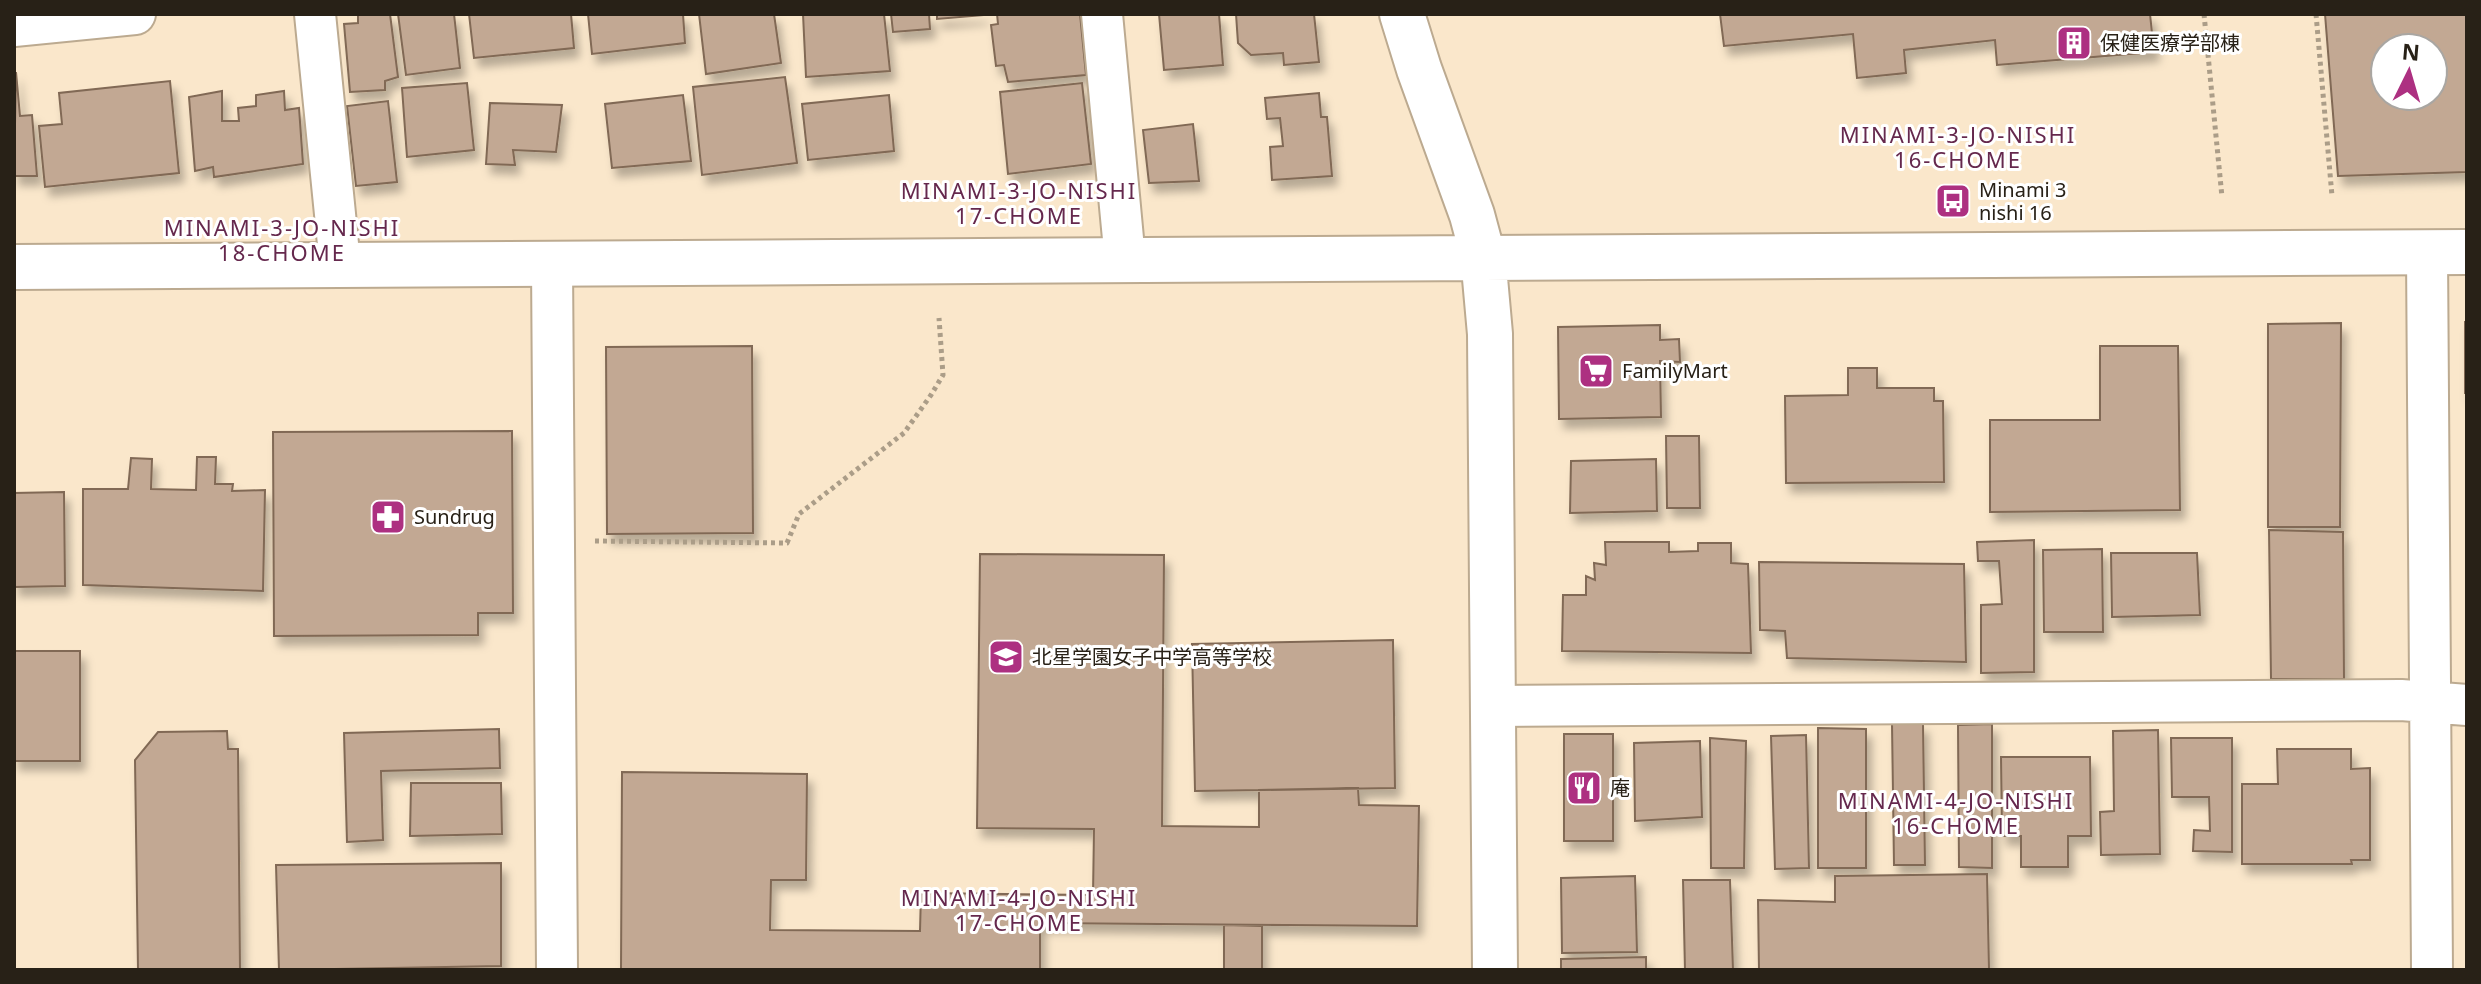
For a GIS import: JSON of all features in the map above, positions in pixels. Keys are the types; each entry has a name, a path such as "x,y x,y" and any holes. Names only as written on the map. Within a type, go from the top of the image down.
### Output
{"street":[{"path":"14,26 135,14"},
{"path":"315,14 340,264"},
{"path":"1102,14 1125,260"},
{"path":"1402,14 1472,215 1483,256 1490,334 1495,970"},
{"path":"14,267 2447,252 2448,704 2432,970"},
{"path":"552,263 557,970"},
{"path":"1493,706 2401,700 2448,704"}],"path":[{"path":"2204,14 2222,197"},
{"path":"2316,14 2332,196"},
{"path":"581,541 787,543 799,514 904,433 931,395 943,375 939,318"}],"building":[{"path":"358,14 390,14 398,77 385,81 385,90 350,92 344,24 358,23"},
{"path":"398,14 454,14 460,68 406,75"},
{"path":"469,14 571,14 574,48 474,58"},
{"path":"588,14 683,14 685,43 592,54"},
{"path":"699,14 774,14 781,63 706,74"},
{"path":"803,14 884,14 890,71 806,77"},
{"path":"891,14 929,14 930,29 893,32"},
{"path":"937,14 983,14 983,15 937,19"},
{"path":"997,14 1080,14 1086,75 1008,82 1004,65 996,66 991,25 998,24"},
{"path":"1159,14 1219,14 1223,65 1164,70"},
{"path":"1236,14 1314,14 1319,62 1284,65 1283,53 1251,55 1238,43"},
{"name":"保健医療学部棟","path":"1720,14 2150,14 2154,52 1997,65 1995,40 1904,50 1906,73 1857,78 1853,34 1724,46"},
{"path":"2325,14 2467,14 2467,172 2338,176"},
{"path":"16,72 20,116 32,115 37,176 14,176"},
{"path":"785,77 797,163 702,175 693,87"},
{"path":"170,81 179,173 45,187 39,126 62,124 59,93"},
{"path":"467,83 474,150 407,157 402,88"},
{"path":"1082,83 1091,164 1008,174 1000,92"},
{"path":"222,91 222,121 239,121 238,108 256,106 256,95 284,91 285,110 299,108 303,164 214,177 213,167 195,171 189,97"},
{"path":"1319,93 1321,117 1327,117 1332,176 1272,180 1270,147 1283,146 1280,118 1267,119 1265,98"},
{"path":"683,95 691,161 612,168 605,104"},
{"path":"889,95 894,151 808,160 802,104"},
{"path":"388,101 397,182 356,186 347,106"},
{"path":"490,103 562,105 556,152 513,150 515,165 486,164"},
{"path":"1193,124 1199,181 1149,183 1143,130"},
{"path":"2467,322 2467,393 2465,393"},
{"path":"2341,323 2340,527 2268,527 2268,324"},
{"path":"1660,325 1660,340 1679,339 1680,362 1660,361 1661,417 1559,419 1558,327"},
{"path":"752,346 753,533 607,534 606,347"},
{"path":"2100,346 2178,346 2180,510 1990,512 1990,420 2100,420"},
{"path":"1848,368 1877,368 1877,388 1934,388 1934,401 1943,401 1944,482 1786,483 1785,396 1848,395"},
{"path":"512,431 513,613 478,613 478,635 274,636 273,432"},
{"path":"1666,436 1699,436 1700,508 1667,508"},
{"path":"197,457 216,457 215,484 233,484 232,491 265,490 263,591 83,585 83,489 128,489 131,458 152,459 151,489 196,490"},
{"path":"1656,459 1657,511 1570,513 1571,461"},
{"path":"64,492 65,586 14,587 14,493"},
{"path":"2269,530 2343,532 2344,679 2271,679"},
{"path":"2034,540 2034,672 1981,673 1981,605 2002,604 1999,561 1978,561 1977,542"},
{"path":"1605,542 1669,542 1669,552 1698,551 1698,543 1731,543 1731,563 1748,564 1751,653 1562,651 1563,595 1586,595 1586,576 1595,580 1594,563 1606,565"},
{"path":"2102,549 2103,632 2044,632 2043,550"},
{"path":"2111,553 2197,553 2200,615 2112,617"},
{"path":"980,554 1164,555 1162,826 1259,827 1259,790 1358,788 1359,805 1419,806 1417,926 1040,923 1040,970 621,970 622,772 807,774 806,880 771,880 770,930 920,931 921,893 1093,895 1094,829 977,828"},
{"path":"1759,562 1964,564 1966,662 1787,658 1785,631 1760,630"},
{"path":"1393,640 1395,788 1195,791 1192,644"},
{"path":"14,651 80,651 80,761 14,761"},
{"path":"1892,724 1923,724 1925,865 1894,865"},
{"path":"1992,724 1992,868 1959,867 1958,725"},
{"path":"1818,728 1866,729 1866,868 1818,868"},
{"path":"499,729 500,768 381,771 383,840 347,842 344,733"},
{"path":"2158,730 2160,854 2101,855 2100,812 2114,811 2113,731"},
{"path":"227,731 228,749 238,749 240,970 138,970 135,760 158,732"},
{"path":"1564,734 1613,734 1613,841 1564,841"},
{"path":"1806,735 1809,868 1775,869 1771,736"},
{"path":"1710,738 1746,741 1744,868 1711,868"},
{"path":"2171,738 2232,738 2232,852 2193,851 2194,830 2210,831 2209,797 2172,797"},
{"path":"1700,741 1702,817 1635,821 1634,743"},
{"path":"2277,749 2351,749 2351,769 2370,768 2370,860 2351,860 2352,864 2242,864 2242,784 2278,784"},
{"path":"2001,757 2090,757 2091,836 2068,836 2068,867 2021,867 2021,836 2002,836"},
{"path":"411,783 501,783 502,834 410,836"},
{"path":"501,863 501,966 279,970 276,865"},
{"path":"1987,874 1989,969 1759,970 1758,900 1835,902 1835,876"},
{"path":"1635,876 1637,952 1562,953 1561,878"},
{"path":"1683,880 1730,880 1733,970 1685,970"},
{"path":"1224,925 1262,926 1262,970 1224,970"},
{"path":"1646,957 1646,970 1561,970 1561,959"}],"place":[{"name":"保健医療学部棟","path":"2074,43"},
{"name":"Minami 3 nishi 16","path":"1953,201"},
{"name":"FamilyMart","path":"1596,371"},
{"name":"Sundrug","path":"388,517"},
{"name":"北星学園女子中学高等学校","path":"1006,657"},
{"name":"庵","path":"1584,788"}],"district":[{"name":"MINAMI-3-JO-NISHI 16-CHOME","path":"1958,148"},
{"name":"MINAMI-3-JO-NISHI 17-CHOME","path":"1019,204"},
{"name":"MINAMI-3-JO-NISHI 18-CHOME","path":"282,240"},
{"name":"MINAMI-4-JO-NISHI 16-CHOME","path":"1956,814"},
{"name":"MINAMI-4-JO-NISHI 17-CHOME","path":"1019,910"}]}
